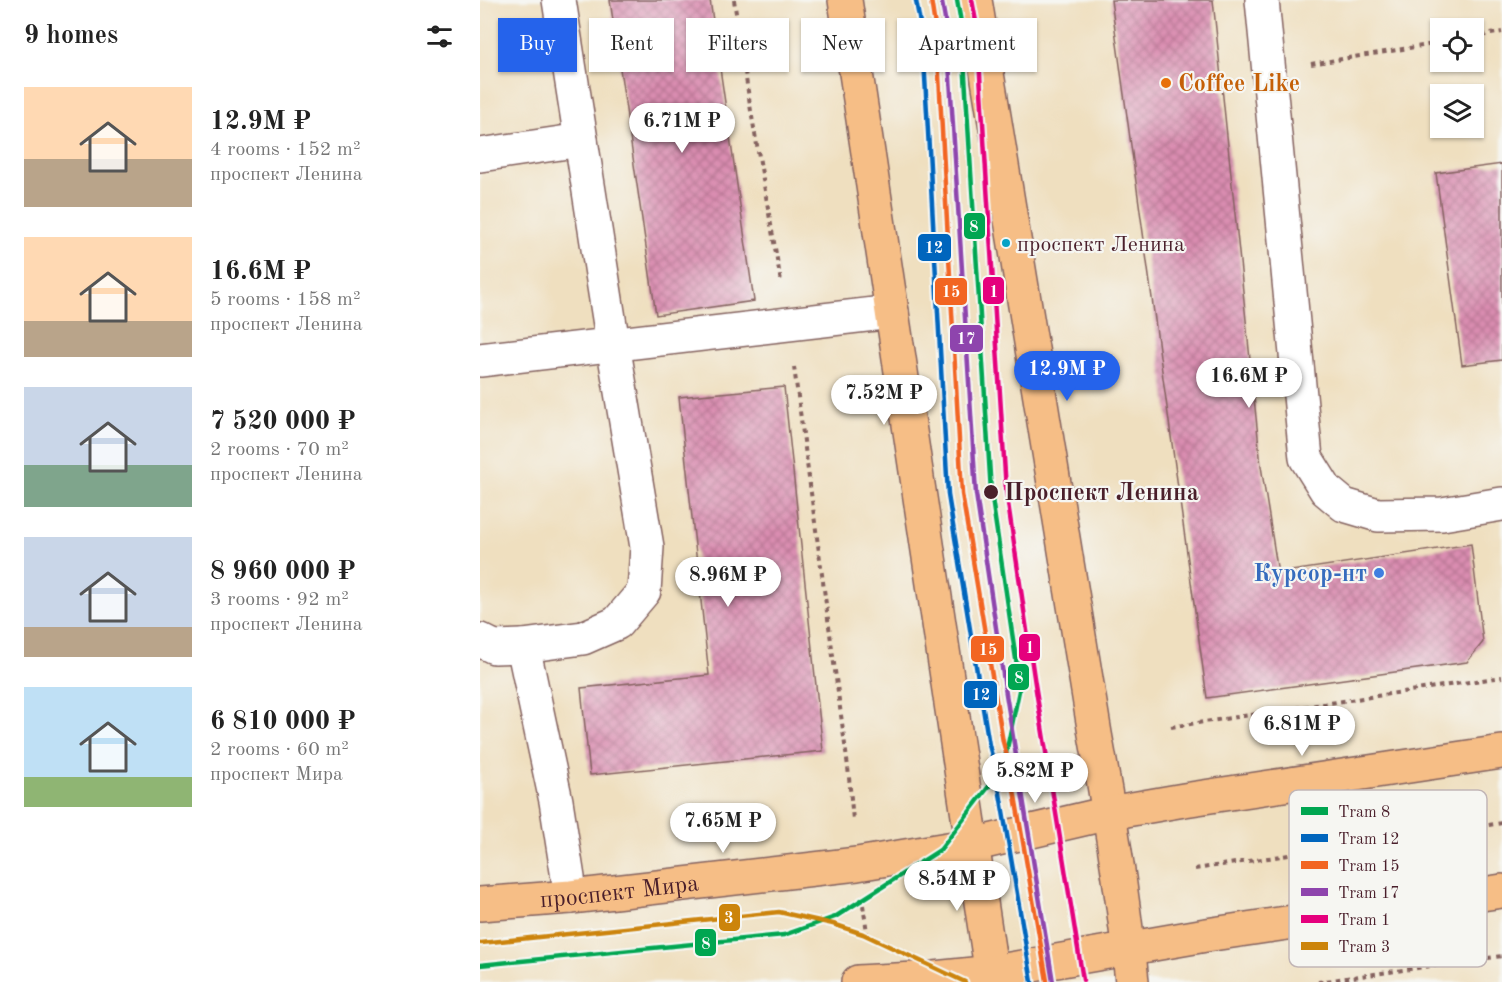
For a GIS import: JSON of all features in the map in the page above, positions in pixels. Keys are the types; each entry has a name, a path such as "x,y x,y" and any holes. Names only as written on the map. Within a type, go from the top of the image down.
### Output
{"main road":[{"path":"844,0 993,977"},
{"path":"975,0 1109,813 1132,982"},
{"name":"проспект Мира","path":"480,904 572,897 857,864 972,844 1109,813 1502,752"},
{"path":"1487,893 1502,891"},
{"path":"864,981 993,977 1129,949 1289,923"}],"lane":[{"path":"480,640 494,647 523,646 583,638 617,623 644,591 647,547 559,0"},
{"path":"1262,0 1306,458 1326,490 1344,505 1378,515 1442,514 1502,504"},
{"path":"480,155 581,140"},
{"path":"480,360 892,312"},
{"path":"523,646 572,897"}],"path":[{"path":"734,0 789,325 848,767 857,864 870,951 864,981"},
{"path":"1484,35 1502,32"},
{"path":"1269,71 1430,45"},
{"path":"1172,727 1502,677"},
{"path":"1487,825 1502,823"},
{"path":"1196,869 1289,855"},
{"path":"1487,958 1502,956"},
{"path":"1318,982 1424,967"}],"building":[{"path":"610,0 710,0 713,18 686,18 686,72 721,72 754,301 656,315 621,72 674,72 674,18 613,18"},
{"path":"1111,0 1213,0 1261,466 1278,573 1471,544 1483,642 1467,662 1207,698"},
{"path":"1502,164 1502,360 1462,365 1436,173"},
{"path":"784,387 823,751 590,775 581,688 709,675 679,397"}],"tram line":[{"name":"15","path":"931,0 937,39 962,494 1003,742 1010,767 1047,981"},
{"name":"8","path":"480,965 784,935 835,917 940,850 1003,768 1020,686 991,492 962,28 957,0"},
{"name":"1","path":"972,0 977,27 1006,490 1083,980"},
{"name":"12","path":"916,1 923,40 948,495 989,745 996,770 1032,982"},
{"name":"17","path":"942,3 947,30 976,494 1053,982"},
{"name":"3","path":"481,943 779,912 833,924 863,934 965,982"}],"place":[{"name":"Coffee Like","path":"1166,83"},
{"name":"проспект Ленина","path":"1006,243"},
{"name":"Проспект Ленина","path":"991,492"},
{"name":"Курсор-нт","path":"1379,573"}]}
